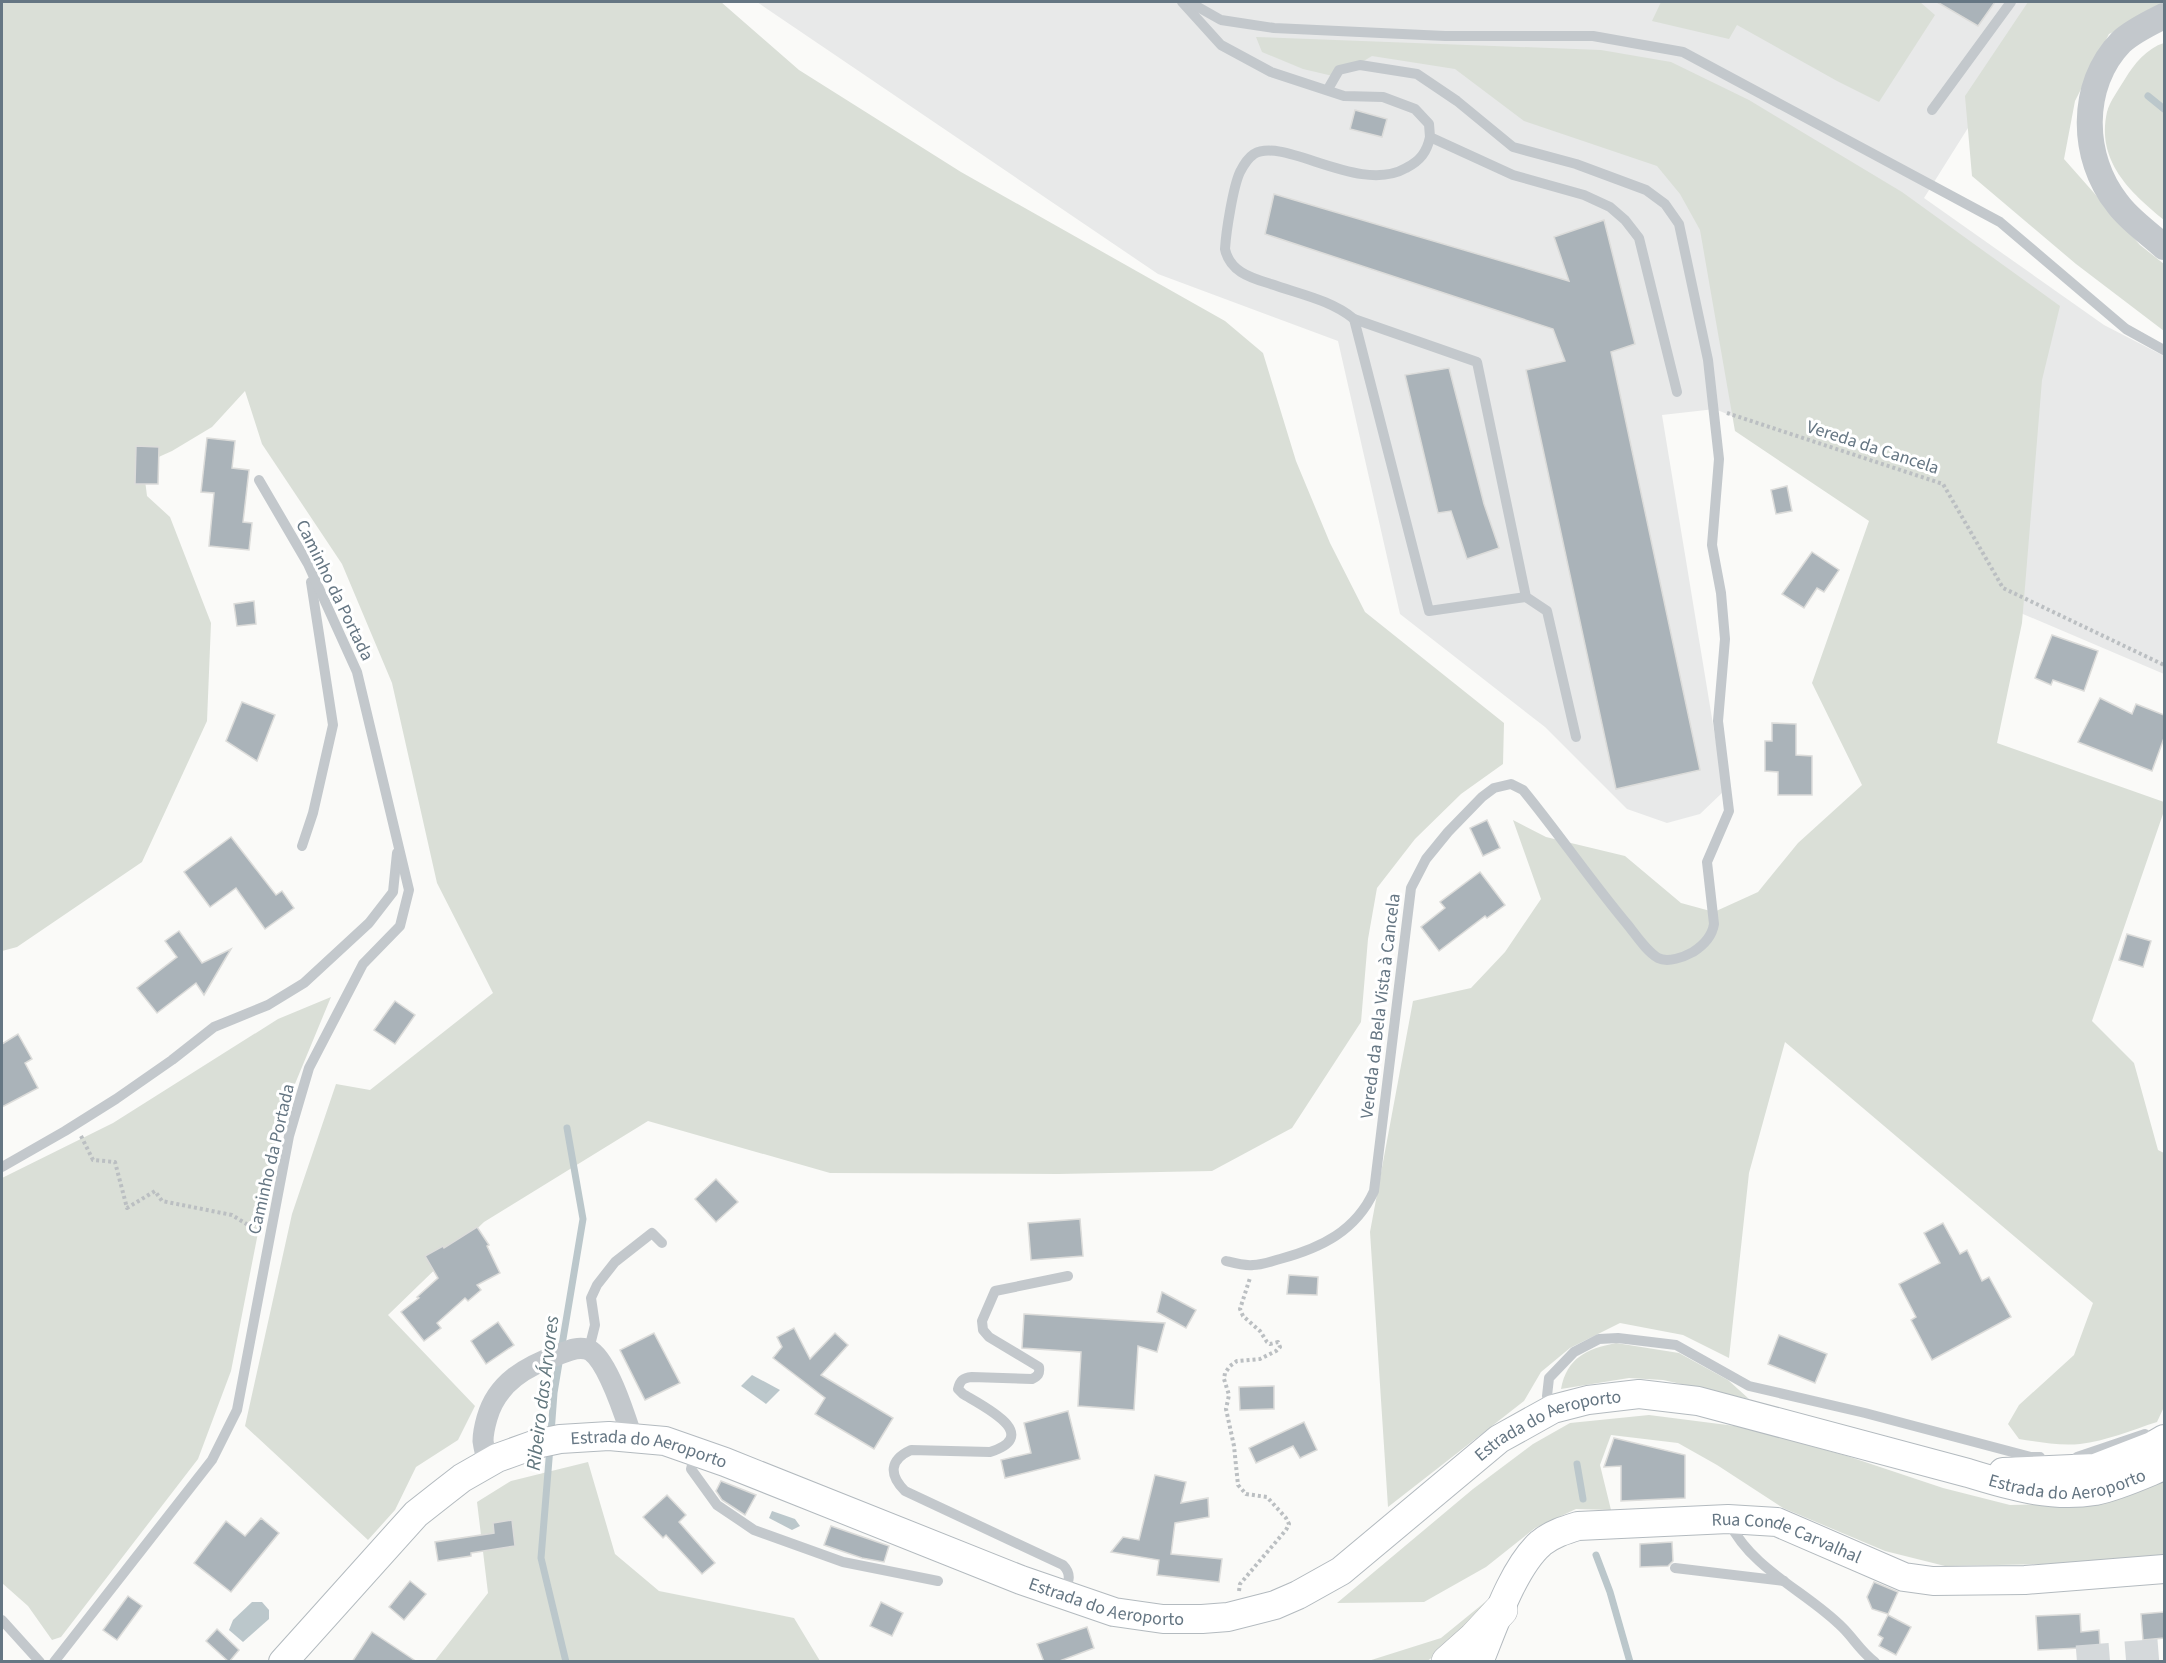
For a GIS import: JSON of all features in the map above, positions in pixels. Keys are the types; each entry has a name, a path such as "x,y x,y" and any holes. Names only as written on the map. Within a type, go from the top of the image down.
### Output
{"highway":[{"path":"1449,1662 1501,1610"}],"main road":[{"name":"Estrada do Aeroporto","path":"283,1662 416,1514 462,1478 496,1460 536,1444 560,1439 595,1436 665,1441 696,1451 1063,1595 1114,1612 1163,1619 1228,1617 1275,1605 1298,1595 1341,1571 1498,1439 1553,1409 1588,1400 1639,1394 1698,1401 1968,1473 2095,1468 2160,1450"},
{"name":"Rua Conde Carvalhal","path":"1479,1662 1501,1610 1528,1557 1540,1544 1562,1531 1578,1526 1728,1519 1777,1522 1904,1577 1934,1581 2025,1580 2164,1569"}],"street":[{"path":"2164,16 2147,24 2122,42 2103,67 2091,105 2091,145 2100,176 2117,204 2164,247"},
{"path":"496,1460 483,1439 490,1410 497,1395 510,1380 528,1367 548,1358 580,1350 604,1365 632,1437"}],"lane":[{"path":"1182,2 1221,45 1271,72 1344,96 1383,97 1415,109 1429,124 1428,147 1422,157 1396,174 1365,176 1284,153 1268,151 1255,153 1239,173 1226,239 1227,258 1241,272 1250,277 1327,303 1354,319 1477,362 1526,597"},
{"path":"1189,2 1221,20 1274,28 1446,36 1593,36 1683,52 2000,222 2126,329 2164,350"},
{"path":"1932,110 2011,2"},
{"name":"Vereda da Bela Vista à Cancela","path":"1226,1261 1254,1265 1288,1257 1331,1240 1355,1221 1367,1206 1374,1191 1411,888 1426,860 1448,832 1482,797 1494,788 1511,783 1523,790 1604,897 1648,949 1658,958 1668,961 1690,953 1713,932 1707,862 1729,811 1718,721 1725,639 1721,593 1712,545 1719,459 1715,409 1708,360 1679,224 1665,204 1646,190 1576,164 1513,147 1444,91 1417,74 1360,65 1339,70 1328,89"},
{"path":"1430,137 1513,175 1584,195 1610,207 1625,220 1639,238 1677,392"},
{"path":"1354,319 1429,611 1526,597 1547,611 1576,737"},
{"name":"Caminho da Portada","path":"54,1662 212,1460 237,1410 289,1136 309,1068 363,964 400,926 409,890 357,672 308,564 259,480"},
{"path":"302,846 313,813 333,725 308,564"},
{"path":"2,1167 75,1125 172,1060 214,1027 268,1005 303,983 369,923 393,892 398,847"},
{"path":"580,1350 595,1325 591,1298 597,1285 615,1262 652,1233 662,1243"},
{"path":"1063,1595 1069,1576 1068,1569 1063,1565 905,1491 897,1483 893,1472 903,1454 911,1450 990,1452 1008,1442 1011,1433 1008,1424 1000,1416 963,1394 958,1389 960,1382 964,1378 972,1377 1032,1379 1038,1376 1040,1371 1039,1367 989,1337 983,1330 982,1321 995,1291 1068,1276"},
{"path":"1553,1409 1547,1396 1549,1378 1574,1352 1599,1339 1618,1338 1676,1345 1749,1386 1865,1413 2031,1457 2081,1457 2145,1434 2160,1450"},
{"path":"696,1451 691,1468 696,1478 717,1505 754,1530 843,1562 938,1581"},
{"path":"1728,1519 1736,1538 1753,1556 1843,1627 1867,1656 1875,1662"},
{"path":"1675,1569 1784,1581"},
{"path":"2,1620 40,1662"}],"path":[{"name":"Vereda da Cancela","path":"1715,409 1943,484 2003,588 2164,665"},
{"path":"75,1125 93,1160 115,1162 126,1208 155,1191 162,1201 232,1215 270,1238"},
{"path":"1247,1591 1239,1593 1239,1584 1289,1524 1267,1497 1246,1494 1238,1485 1234,1446 1226,1409 1229,1395 1224,1379 1230,1366 1237,1361 1260,1359 1280,1347 1278,1342 1270,1344 1267,1342 1260,1331 1243,1316 1240,1309 1254,1265"}],"shaded area":[{"path":"2,2 721,2 799,70 961,172 1225,321 1263,353 1296,461 1330,543 1365,612 1504,723 1503,764 1461,794 1415,839 1377,888 1368,939 1361,1022 1292,1128 1212,1171 1058,1174 830,1173 648,1121 484,1222 388,1315 475,1406 458,1440 416,1467 395,1510 368,1540 245,1426 292,1214 336,1084 370,1090 493,993 437,883 392,683 342,564 262,444 245,391 212,427 172,451 143,464 147,496 170,517 211,623 207,721 142,862 17,947 2,951"},
{"path":"757,2 2047,2 1924,198 2104,325 2164,356 2164,674 1976,594 1927,498 1715,409 1662,415 1724,791 1700,814 1667,823 1627,809 1545,727 1400,614 1338,341 1158,274"},
{"path":"1661,2 1920,2 1935,15 1879,102 1737,25 1729,39 1652,21"},
{"path":"2028,2 2164,2 2164,8 2109,34 2075,101 2064,159 2140,245 2164,264 2164,331 2076,264 1972,176 1965,96"},
{"path":"1256,37 1601,50 1671,62 1749,100 1902,192 2060,306 2042,380 2022,623 1997,743 2164,802 2164,811 2092,1021 2134,1063 2158,1150 2164,1153 2164,1407 2157,1422 2090,1443 2057,1444 2019,1439 2008,1424 2019,1405 2074,1355 2093,1303 1785,1042 1749,1173 1729,1358 1683,1335 1620,1323 1570,1348 1541,1372 1524,1401 1388,1507 1370,1232 1413,1001 1471,988 1505,952 1541,899 1513,820 1546,837 1625,856 1681,903 1714,912 1758,892 1798,843 1862,785 1812,683 1869,521 1735,431 1700,230 1680,194 1657,166 1524,121 1455,69 1372,56 1337,77 1303,69 1262,52"},
{"path":"2164,43 2164,220 2139,198 2119,174 2106,146 2105,130 2108,108 2129,73 2147,53"},
{"path":"331,997 280,1120 231,1371 198,1459 61,1637 52,1640 28,1606 2,1583 2,1178 113,1123 278,1019"},
{"path":"1616,1343 1679,1353 1728,1380 1749,1399 1663,1380 1629,1378 1561,1389 1573,1362 1596,1348"},
{"path":"752,1375 780,1390 766,1404 741,1386"},
{"path":"1649,1415 1743,1427 1847,1456 1943,1488 2010,1505 2096,1503 2164,1477 2164,1556 2043,1564 1945,1566 1885,1551 1783,1508 1717,1465 1678,1443 1611,1435 1600,1465 1611,1510 1576,1509 1535,1528 1486,1567 1424,1602 1337,1603 1473,1489 1533,1444 1570,1423"},
{"path":"588,1462 615,1554 659,1591 794,1618 820,1661 434,1662 488,1593 477,1502 511,1481"},
{"path":"772,1511 795,1519 800,1526 792,1530 769,1518"},
{"path":"1506,1585 1473,1630 1427,1661 1365,1662 1441,1638"},
{"path":"252,1602 262,1602 269,1610 269,1619 243,1642 229,1630 233,1620"}],"building":[{"path":"1937,2 1995,2 1978,26"},
{"path":"1355,110 1387,119 1382,137 1350,129"},
{"path":"1274,194 1569,281 1554,237 1604,220 1635,344 1611,352 1700,770 1616,789 1526,370 1565,361 1553,329 1265,234"},
{"path":"1449,368 1484,504 1499,548 1467,559 1451,511 1438,513 1405,375"},
{"path":"207,438 235,441 232,468 249,470 243,522 252,523 249,550 209,546 214,493 201,492"},
{"path":"136,446 159,447 158,484 135,484"},
{"path":"1787,486 1792,511 1776,514 1771,490"},
{"path":"1812,552 1839,570 1824,592 1817,588 1804,608 1782,594"},
{"path":"254,601 256,624 237,626 234,604"},
{"path":"2052,635 2098,651 2084,691 2053,680 2051,685 2035,678"},
{"path":"2100,698 2132,714 2136,704 2164,715 2164,738 2152,771 2078,742"},
{"path":"242,702 275,715 257,761 226,741"},
{"path":"1772,723 1796,724 1796,755 1812,756 1812,795 1778,795 1778,772 1765,771 1765,741 1772,741"},
{"path":"1487,820 1500,848 1483,856 1470,828"},
{"path":"231,837 276,895 282,891 294,908 265,929 236,888 210,907 184,872"},
{"path":"1480,872 1505,905 1487,918 1485,916 1439,951 1421,927 1445,908 1440,902"},
{"path":"179,931 202,963 231,949 204,995 196,983 157,1013 137,988 177,957 165,941"},
{"path":"2127,934 2151,941 2143,967 2119,960"},
{"path":"395,1001 415,1015 395,1044 374,1030"},
{"path":"18,1034 32,1059 25,1063 38,1088 2,1107 2,1044"},
{"path":"716,1179 738,1202 716,1222 695,1199"},
{"path":"1080,1219 1083,1256 1031,1260 1028,1223"},
{"path":"1943,1223 1960,1254 1967,1250 1982,1281 1989,1277 2011,1317 1932,1360 1911,1320 1916,1317 1899,1284 1940,1263 1924,1233"},
{"path":"477,1227 489,1245 487,1246 500,1273 477,1285 481,1290 468,1301 465,1298 437,1323 441,1328 424,1341 401,1312 419,1298 417,1297 438,1278 425,1256 443,1246 444,1248"},
{"path":"1289,1275 1318,1277 1317,1295 1287,1294"},
{"path":"1162,1292 1196,1310 1186,1328 1157,1312"},
{"path":"1024,1314 1165,1323 1157,1352 1138,1346 1134,1410 1078,1406 1081,1352 1022,1348"},
{"path":"498,1322 514,1345 486,1364 471,1341"},
{"path":"794,1328 810,1359 835,1333 848,1345 821,1375 893,1418 874,1449 815,1414 825,1398 773,1358 782,1347 777,1337"},
{"path":"654,1333 680,1383 645,1400 620,1350"},
{"path":"1779,1335 1827,1354 1815,1383 1768,1364"},
{"path":"1274,1386 1274,1409 1240,1410 1239,1387"},
{"path":"1068,1411 1080,1459 1005,1478 1001,1460 1031,1453 1024,1423"},
{"path":"1304,1422 1317,1450 1300,1458 1293,1446 1256,1463 1249,1448"},
{"path":"1614,1438 1685,1455 1685,1498 1621,1501 1621,1466 1604,1467"},
{"path":"1155,1475 1186,1482 1181,1503 1208,1498 1209,1517 1175,1523 1171,1554 1222,1559 1219,1582 1157,1575 1159,1560 1111,1552 1123,1537 1139,1540"},
{"path":"721,1481 756,1495 745,1515 722,1500 716,1491"},
{"path":"667,1495 686,1515 679,1522 715,1563 702,1574 666,1535 663,1538 643,1517"},
{"path":"261,1518 279,1533 231,1592 194,1563 226,1521 245,1536"},
{"path":"512,1520 515,1546 438,1561 435,1542 494,1533 493,1523"},
{"path":"831,1526 889,1546 884,1562 862,1558 824,1545"},
{"path":"1672,1542 1673,1561 1668,1566 1640,1567 1640,1544"},
{"path":"410,1581 426,1594 404,1620 389,1607"},
{"path":"1874,1582 1898,1592 1888,1614 1872,1609 1867,1597"},
{"path":"128,1596 142,1606 117,1640 103,1630"},
{"path":"881,1602 903,1613 892,1636 870,1626"},
{"path":"2164,1612 2164,1638 2143,1640 2141,1614"},
{"path":"2080,1614 2081,1632 2099,1630 2100,1647 2038,1650 2036,1616"},
{"path":"1888,1615 1911,1627 1896,1655 1879,1646 1883,1638 1878,1635"},
{"path":"1087,1627 1094,1648 1057,1662 1044,1662 1037,1644"},
{"path":"217,1629 239,1650 229,1662 206,1641"},
{"path":"372,1632 417,1662 352,1662"}],"waterway":[{"path":"2148,96 2164,109"},
{"name":"Ribeiro das Árvores","path":"551,1433 554,1393 583,1219 567,1128"},
{"name":"Ribeiro das Árvores","path":"550,1447 541,1558 566,1662"},
{"path":"1577,1464 1583,1499"},
{"path":"1596,1555 1610,1592 1630,1662"}],"tunnel":[{"path":"2077,1662 2164,1655"}]}
